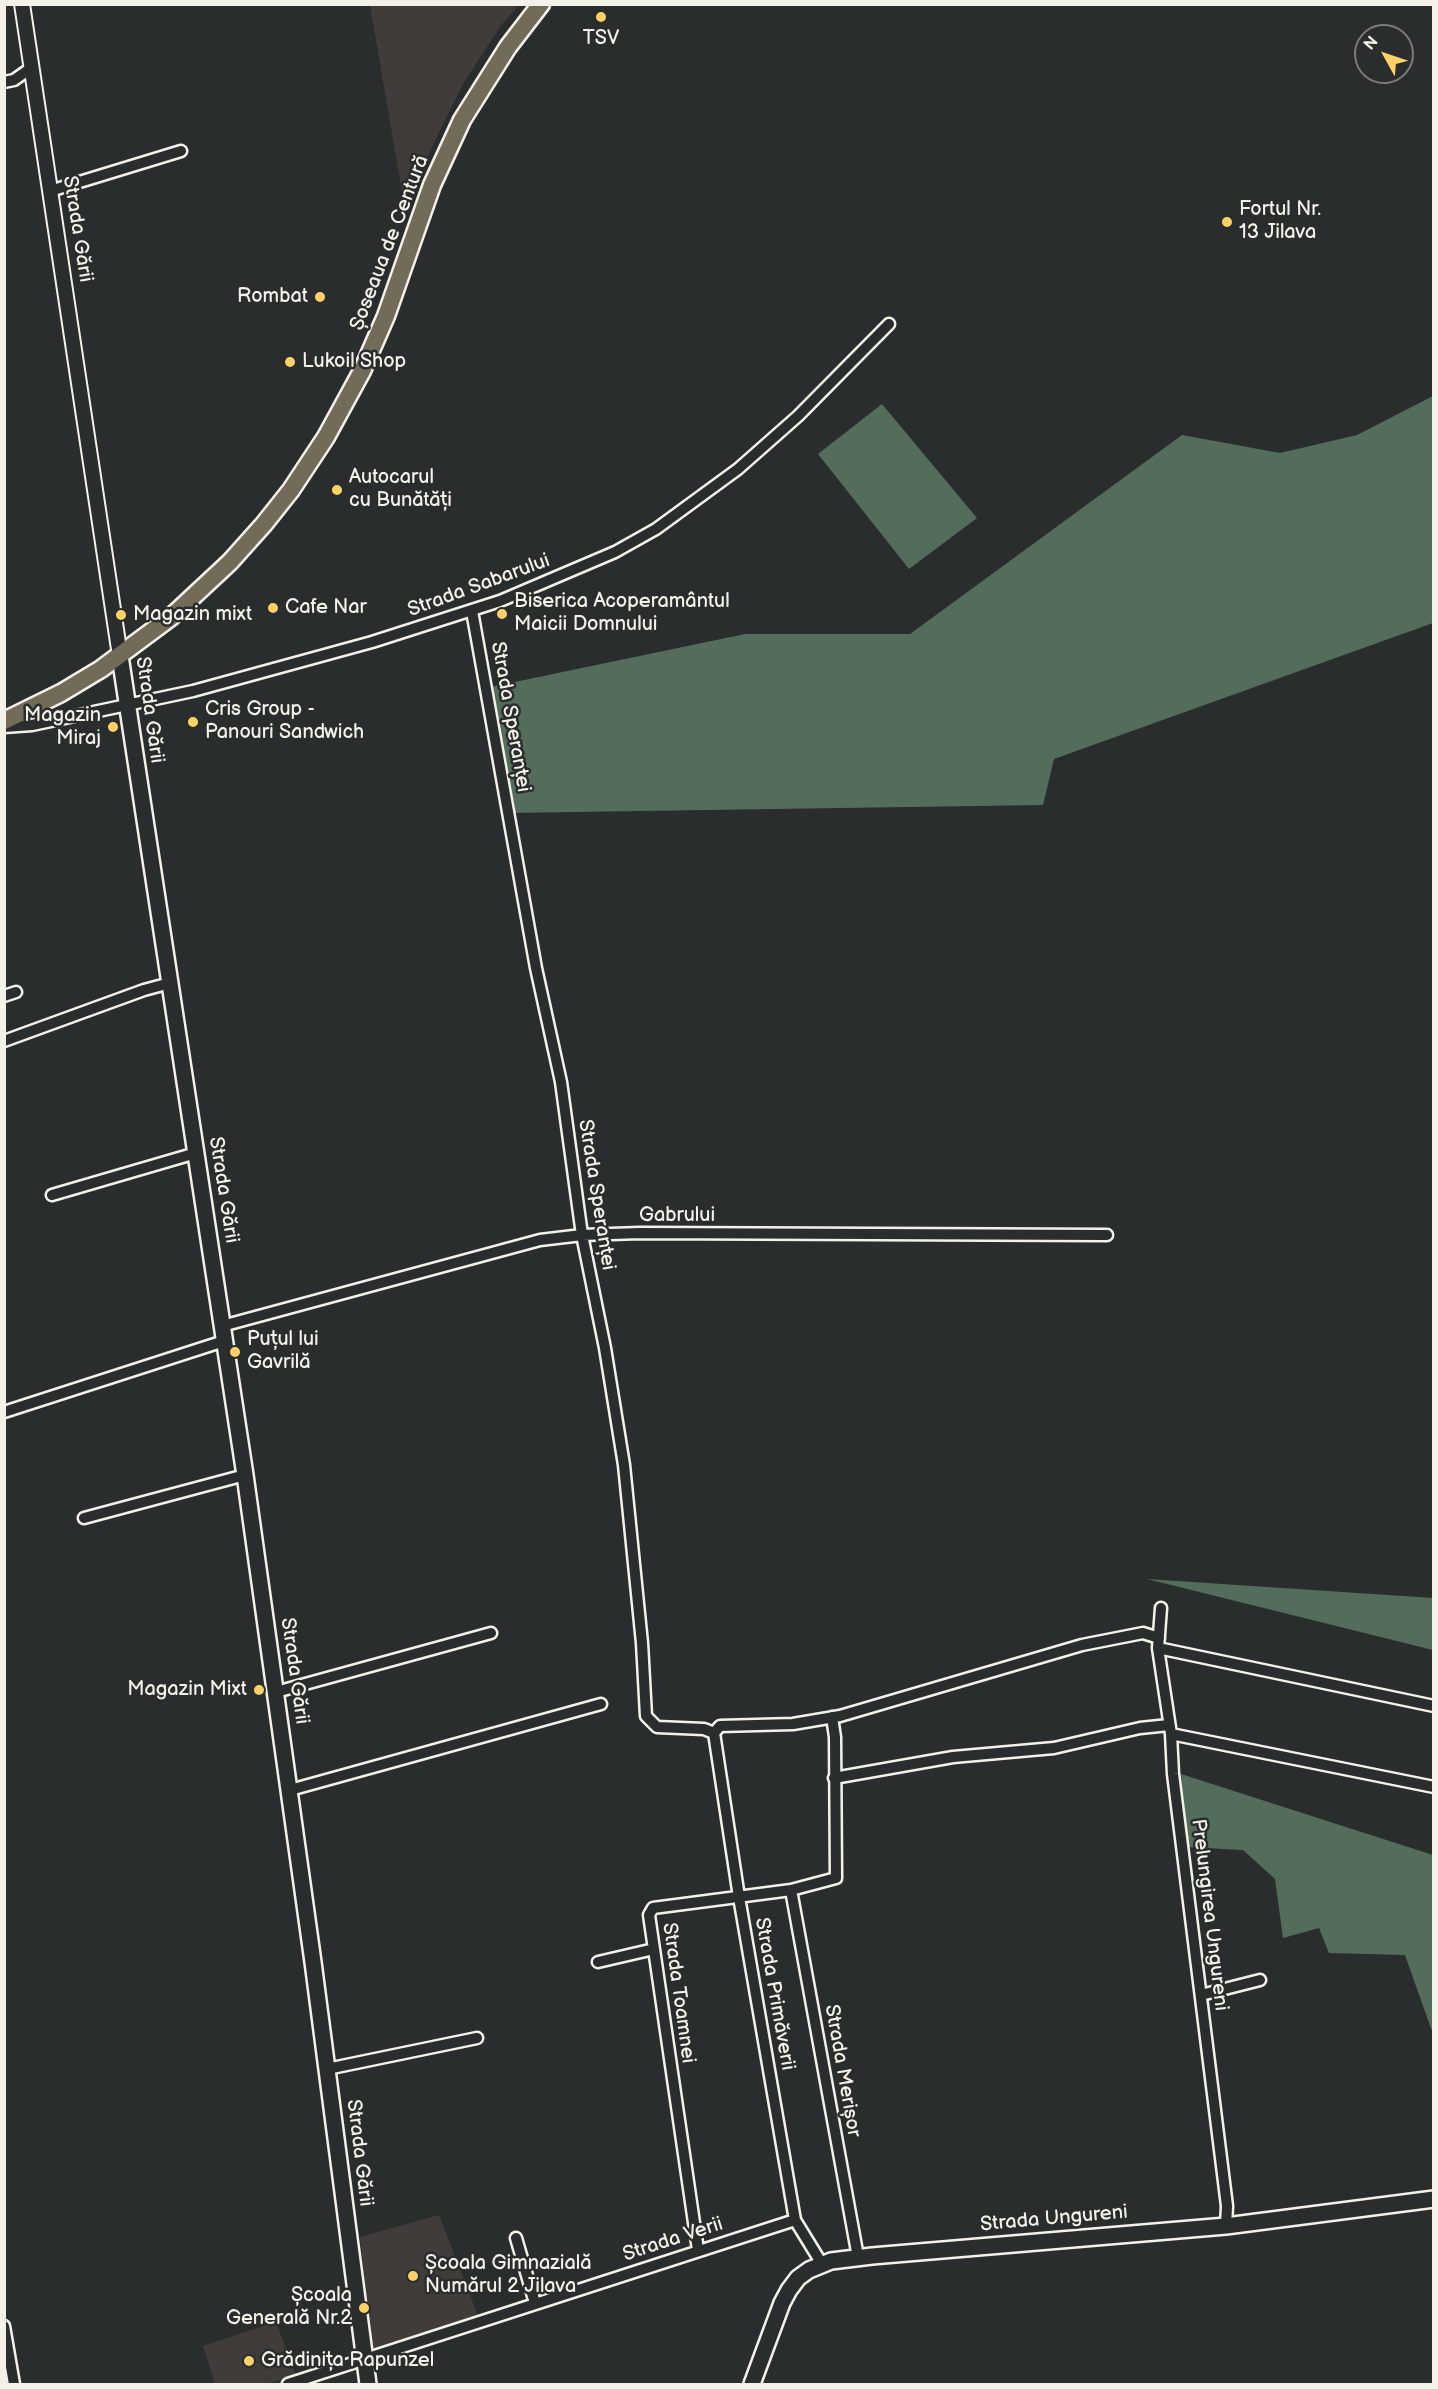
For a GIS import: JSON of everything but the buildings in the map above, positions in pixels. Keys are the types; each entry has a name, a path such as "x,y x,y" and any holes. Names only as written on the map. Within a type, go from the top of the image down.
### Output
{"main road":[{"name":"Șoseaua de Centură","path":"4,721 61,693 120,656 171,617 215,578 264,524 310,462 342,409 374,344 422,210 462,120 508,47 541,4"},
{"name":"Strada Gării","path":"120,656 245,1475 290,1790 368,2385"},
{"name":"Strada Ungureni","path":"752,2385 785,2297 798,2278 822,2264 858,2258 1226,2226 1434,2199"}],"street":[{"name":"Strada Gării","path":"22,4 120,656"},
{"path":"4,82 14,80 32,68"},
{"path":"50,191 181,151"},
{"name":"Strada Sabarului","path":"4,727 32,725 214,686 372,642 472,611 615,552 656,529 706,494 775,438 889,324"},
{"name":"Strada Speranței","path":"472,611 537,968 561,1082 582,1235 605,1348 624,1465 642,1643 646,1716 657,1727 717,1729 793,1724 832,1717 1038,1660 1082,1645 1143,1633 1158,1643 1434,1706"},
{"path":"4,1041 144,990 170,983"},
{"path":"4,996 16,992"},
{"path":"52,1195 196,1153"},
{"name":"Gabrului","path":"4,1412 223,1334 540,1240 582,1235 639,1233 1107,1235"},
{"path":"84,1518 245,1475"},
{"name":"Prelungirea Ungureni","path":"1161,1608 1158,1643 1227,2206 1226,2226"},
{"path":"276,1692 490,1633"},
{"path":"290,1790 601,1704"},
{"name":"Strada Toamnei","path":"698,2250 649,1915 653,1908 791,1890 836,1878 835,1737 832,1717"},
{"path":"834,1778 953,1757 1054,1748 1140,1728 1170,1730 1434,1787"},
{"name":"Strada Primăverii","path":"717,1729 713,1740 795,2220 822,2264"},
{"name":"Strada Merișor","path":"791,1890 858,2258"},
{"path":"598,1962 654,1949"},
{"path":"1201,1995 1260,1980"},
{"path":"327,2069 477,2038"},
{"name":"Strada Verii","path":"288,2385 364,2358 795,2220"},
{"path":"516,2238 535,2303"},
{"path":"4,2326 14,2385"}],"shaded area":[{"path":"370,5 519,5 502,24 464,82 404,204"},
{"name":"Școala Gimnazială Numărul 2 Jilava","path":"439,2215 478,2316 371,2352 360,2237"},
{"name":"Grădinița Rapunzel","path":"276,2322 296,2375 267,2384 215,2384 203,2346"}],"green space":[{"path":"1433,396 1433,623 1054,759 1043,805 506,813 481,689 745,634 910,634 1182,435 1280,453 1357,435"},
{"path":"882,404 977,518 909,569 818,454"},
{"path":"1147,1579 1433,1598 1433,1650"},
{"path":"1181,1774 1433,1855 1433,2034 1405,1955 1329,1953 1319,1928 1283,1938 1275,1879 1243,1850 1187,1847"}],"place":[{"name":"TSV","path":"601,17"},
{"name":"Fortul Nr. 13 Jilava","path":"1227,222"},
{"name":"Rombat","path":"320,297"},
{"name":"Lukoil Shop","path":"290,362"},
{"name":"Autocarul cu Bunătăți","path":"337,490"},
{"name":"Cafe Nar","path":"273,608"},
{"name":"Biserica Acoperamântul Maicii Domnului","path":"502,614"},
{"name":"Magazin mixt","path":"121,615"},
{"name":"Cris Group - Panouri Sandwich","path":"193,722"},
{"name":"Magazin Miraj","path":"113,727"},
{"name":"Puțul lui Gavrilă","path":"235,1352"},
{"name":"Magazin Mixt","path":"259,1690"},
{"name":"Școala Gimnazială Numărul 2 Jilava","path":"413,2276"},
{"name":"Școala Generală Nr.2","path":"364,2308"},
{"name":"Grădinița Rapunzel","path":"249,2361"}]}
